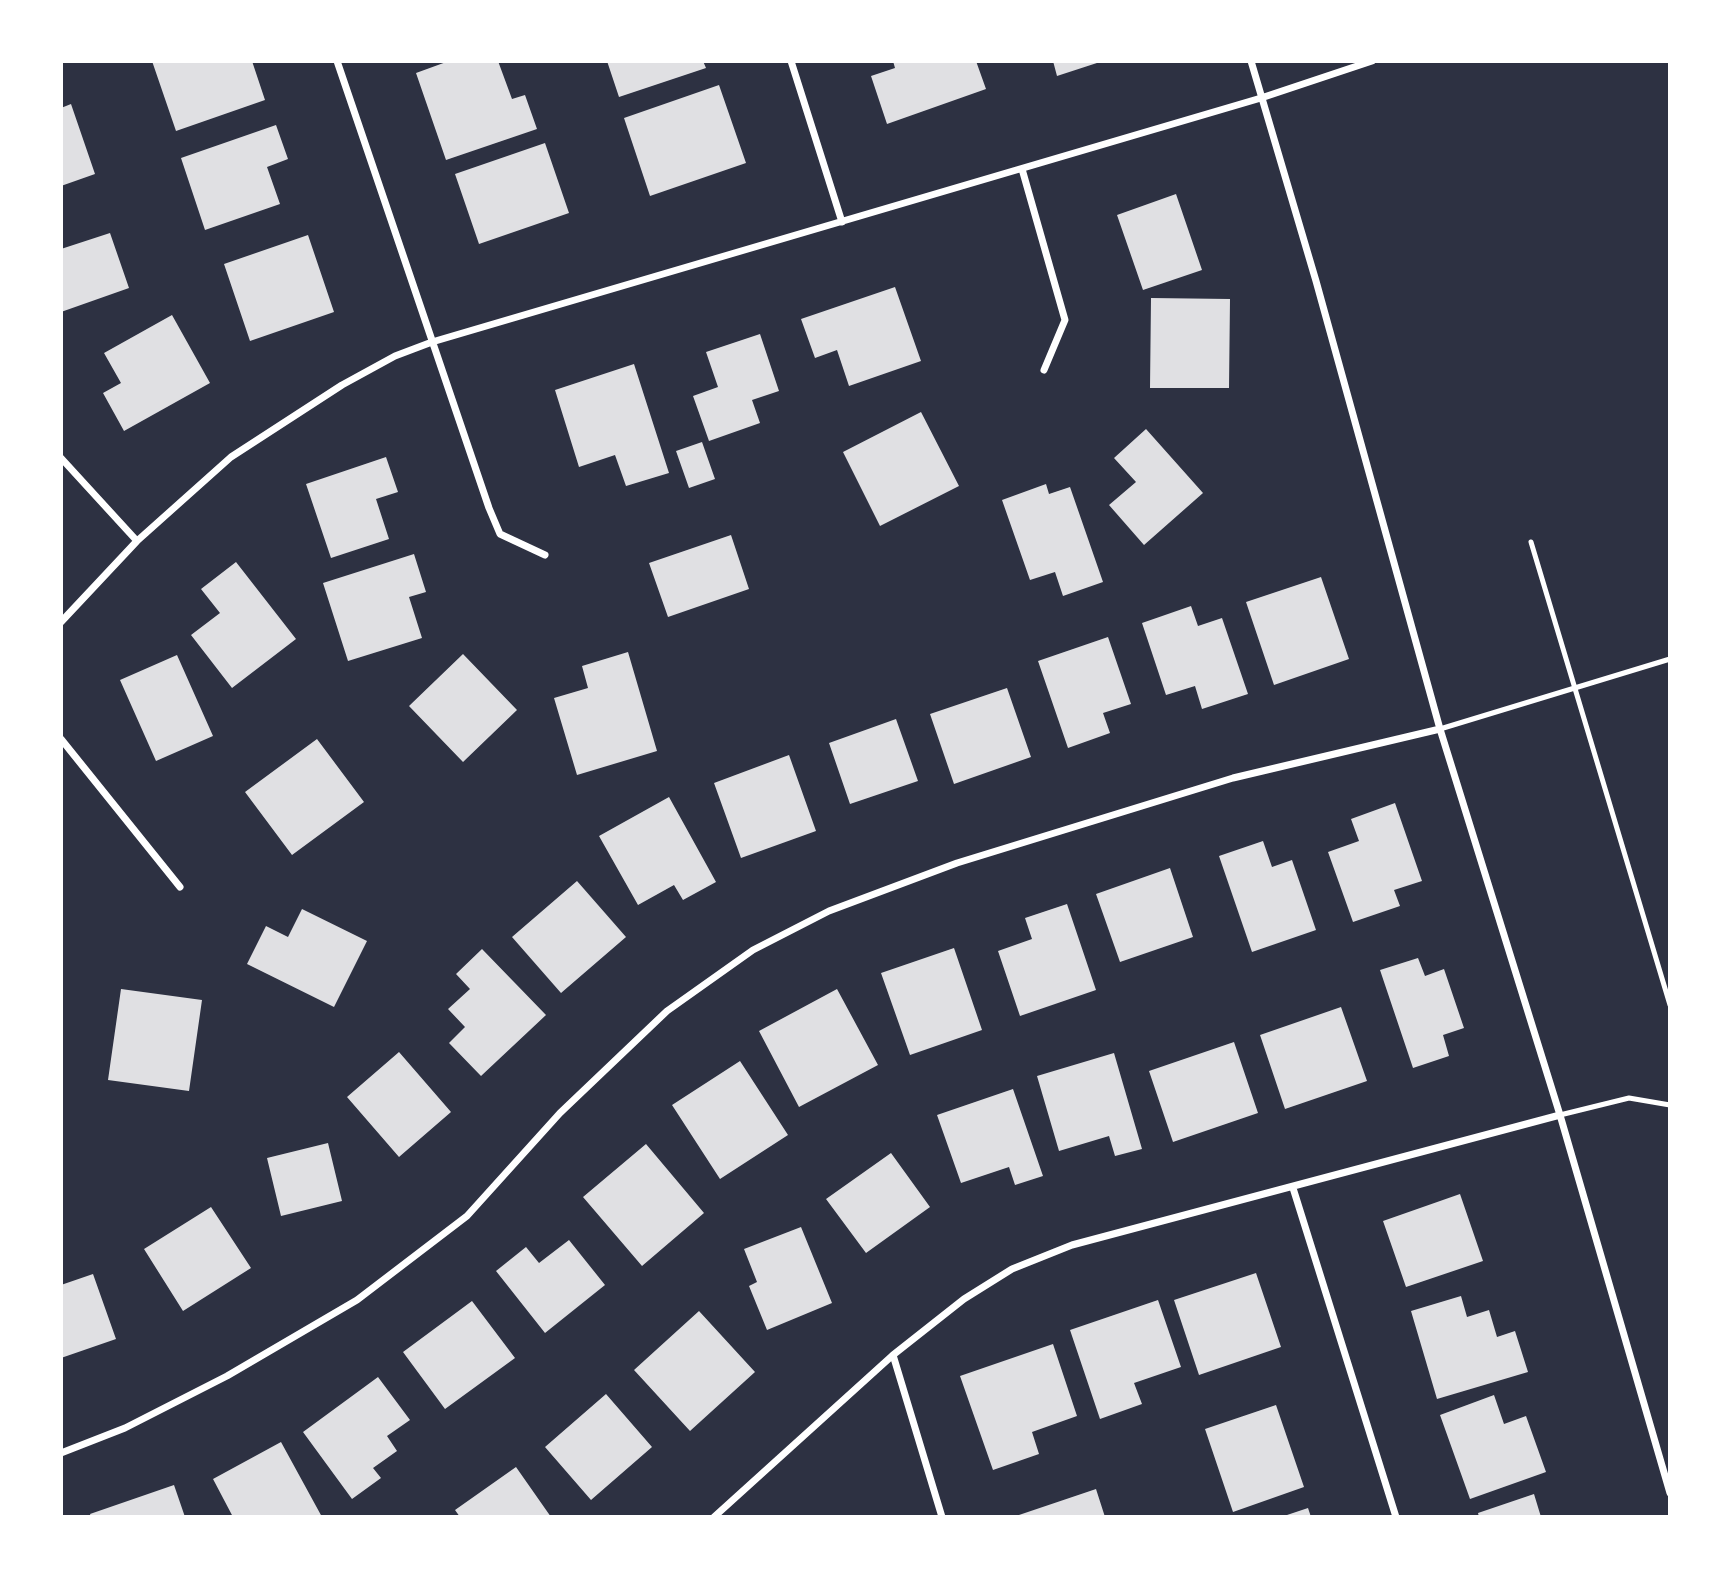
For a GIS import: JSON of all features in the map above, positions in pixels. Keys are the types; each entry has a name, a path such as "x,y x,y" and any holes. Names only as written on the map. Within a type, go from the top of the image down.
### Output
{"street":[{"path":"337,61 500,534 545,555"},
{"path":"791,61 842,222"},
{"path":"1251,61 1316,281 1440,729 1560,1115 1670,1493"},
{"path":"61,622 137,541 231,457 342,385 395,356 432,342 1261,98 1372,61"},
{"path":"1022,169 1065,320 1044,370"},
{"path":"61,458 137,541"},
{"path":"61,1453 125,1428 227,1376 357,1300 467,1216 560,1113 667,1011 753,950 829,911 957,863 1233,778 1440,729"},
{"path":"61,739 180,887"},
{"path":"714,1517 893,1355 964,1299 1012,1269 1072,1245 1560,1115"},
{"path":"1293,1188 1396,1517"},
{"path":"893,1355 942,1517"}],"lane":[{"path":"1531,542 1670,1005"},
{"path":"1440,729 1670,659"},
{"path":"1560,1115 1629,1098 1670,1105"}],"building":[{"path":"152,61 252,61 265,100 176,131"},
{"path":"449,61 498,61 512,99 525,95 537,129 446,160 416,73"},
{"path":"607,61 703,61 706,68 619,97"},
{"path":"893,61 976,61 986,89 887,124 871,76 895,68"},
{"path":"1053,61 1100,61 1100,62 1057,76"},
{"path":"719,85 746,163 650,196 624,118"},
{"path":"71,104 95,174 61,186 61,108"},
{"path":"276,125 288,159 267,167 280,204 205,230 181,158"},
{"path":"545,143 569,213 479,244 455,174"},
{"path":"1176,194 1202,270 1143,290 1117,215"},
{"path":"110,233 129,288 61,312 61,249"},
{"path":"308,235 334,312 250,341 224,264"},
{"path":"895,287 921,361 849,386 837,350 815,358 801,319"},
{"path":"1151,298 1230,299 1229,388 1150,388"},
{"path":"172,315 210,383 124,431 103,393 121,383 104,353"},
{"path":"760,334 779,391 752,400 760,423 709,441 693,396 718,387 706,352"},
{"path":"634,364 669,473 626,486 615,455 579,467 555,390"},
{"path":"921,412 959,486 880,526 843,452"},
{"path":"1146,429 1203,493 1144,545 1109,505 1136,482 1114,458"},
{"path":"702,442 715,479 689,488 676,451"},
{"path":"386,457 398,492 376,499 389,539 331,558 306,484"},
{"path":"1046,484 1049,494 1070,487 1103,582 1063,596 1055,572 1030,580 1002,500"},
{"path":"731,535 749,589 668,617 649,563"},
{"path":"414,554 426,592 409,597 422,638 348,661 323,583"},
{"path":"236,562 296,639 232,688 191,635 220,613 201,589"},
{"path":"1321,577 1349,659 1274,685 1246,602"},
{"path":"1191,606 1198,626 1222,618 1248,694 1202,709 1195,686 1166,695 1142,623"},
{"path":"1108,637 1131,704 1103,713 1110,733 1068,748 1038,661"},
{"path":"628,652 657,751 577,775 554,698 588,688 582,666"},
{"path":"463,654 517,710 463,762 409,706"},
{"path":"177,655 213,736 156,761 120,680"},
{"path":"1007,688 1031,757 954,784 930,714"},
{"path":"896,719 918,781 850,804 829,743"},
{"path":"317,739 364,802 292,855 245,792"},
{"path":"789,755 816,831 741,858 714,783"},
{"path":"669,797 716,882 683,900 674,885 638,905 599,836"},
{"path":"1395,803 1422,881 1394,890 1400,906 1353,922 1328,852 1359,841 1351,819"},
{"path":"1263,841 1272,867 1292,860 1316,930 1252,952 1219,856"},
{"path":"1170,868 1193,937 1120,962 1096,894"},
{"path":"577,881 626,937 561,993 512,937"},
{"path":"1067,904 1096,990 1020,1016 998,951 1032,939 1025,918"},
{"path":"302,909 367,941 334,1007 247,964 266,926 288,937"},
{"path":"954,948 982,1030 910,1055 881,973"},
{"path":"482,949 546,1015 481,1076 449,1043 465,1027 448,1009 470,989 456,974"},
{"path":"1418,958 1425,976 1444,969 1464,1028 1443,1035 1449,1056 1413,1068 1380,970"},
{"path":"121,989 202,1000 189,1091 108,1080"},
{"path":"837,989 878,1065 799,1107 759,1031"},
{"path":"1341,1007 1367,1081 1285,1109 1260,1035"},
{"path":"1234,1042 1258,1113 1173,1142 1149,1071"},
{"path":"399,1052 451,1112 399,1157 347,1097"},
{"path":"1114,1053 1142,1149 1115,1156 1109,1136 1059,1151 1037,1076"},
{"path":"740,1061 788,1135 720,1179 672,1105"},
{"path":"1013,1089 1043,1176 1015,1185 1009,1167 961,1183 937,1115"},
{"path":"328,1143 342,1201 281,1216 267,1158"},
{"path":"646,1144 704,1213 642,1266 583,1197"},
{"path":"891,1153 930,1207 866,1253 826,1199"},
{"path":"1460,1194 1483,1261 1406,1287 1383,1221"},
{"path":"211,1207 251,1268 183,1311 144,1249"},
{"path":"801,1227 832,1303 767,1330 749,1286 757,1282 744,1249"},
{"path":"569,1240 605,1285 545,1333 496,1271 526,1247 539,1263"},
{"path":"1256,1273 1281,1347 1199,1375 1174,1300"},
{"path":"93,1274 116,1339 61,1358 61,1285"},
{"path":"1461,1296 1467,1317 1489,1310 1497,1337 1515,1331 1528,1372 1437,1399 1411,1311"},
{"path":"1158,1300 1181,1367 1134,1383 1142,1404 1100,1419 1070,1330"},
{"path":"472,1301 515,1358 445,1409 403,1352"},
{"path":"699,1311 755,1372 690,1431 634,1370"},
{"path":"1053,1344 1077,1416 1032,1432 1039,1454 993,1470 960,1376"},
{"path":"378,1377 410,1420 387,1436 397,1451 373,1468 381,1478 352,1499 303,1432"},
{"path":"606,1394 652,1447 591,1500 545,1447"},
{"path":"1494,1395 1504,1424 1526,1416 1546,1472 1470,1499 1440,1415"},
{"path":"1276,1405 1304,1487 1233,1512 1205,1429"},
{"path":"281,1442 322,1517 233,1517 213,1479"},
{"path":"516,1467 551,1517 460,1517 455,1510"},
{"path":"174,1485 185,1517 91,1517 90,1514"},
{"path":"1096,1489 1105,1517 1016,1517 1016,1516"},
{"path":"1534,1494 1541,1517 1479,1517 1478,1513"},
{"path":"1308,1508 1311,1517 1284,1517 1284,1516"}]}
